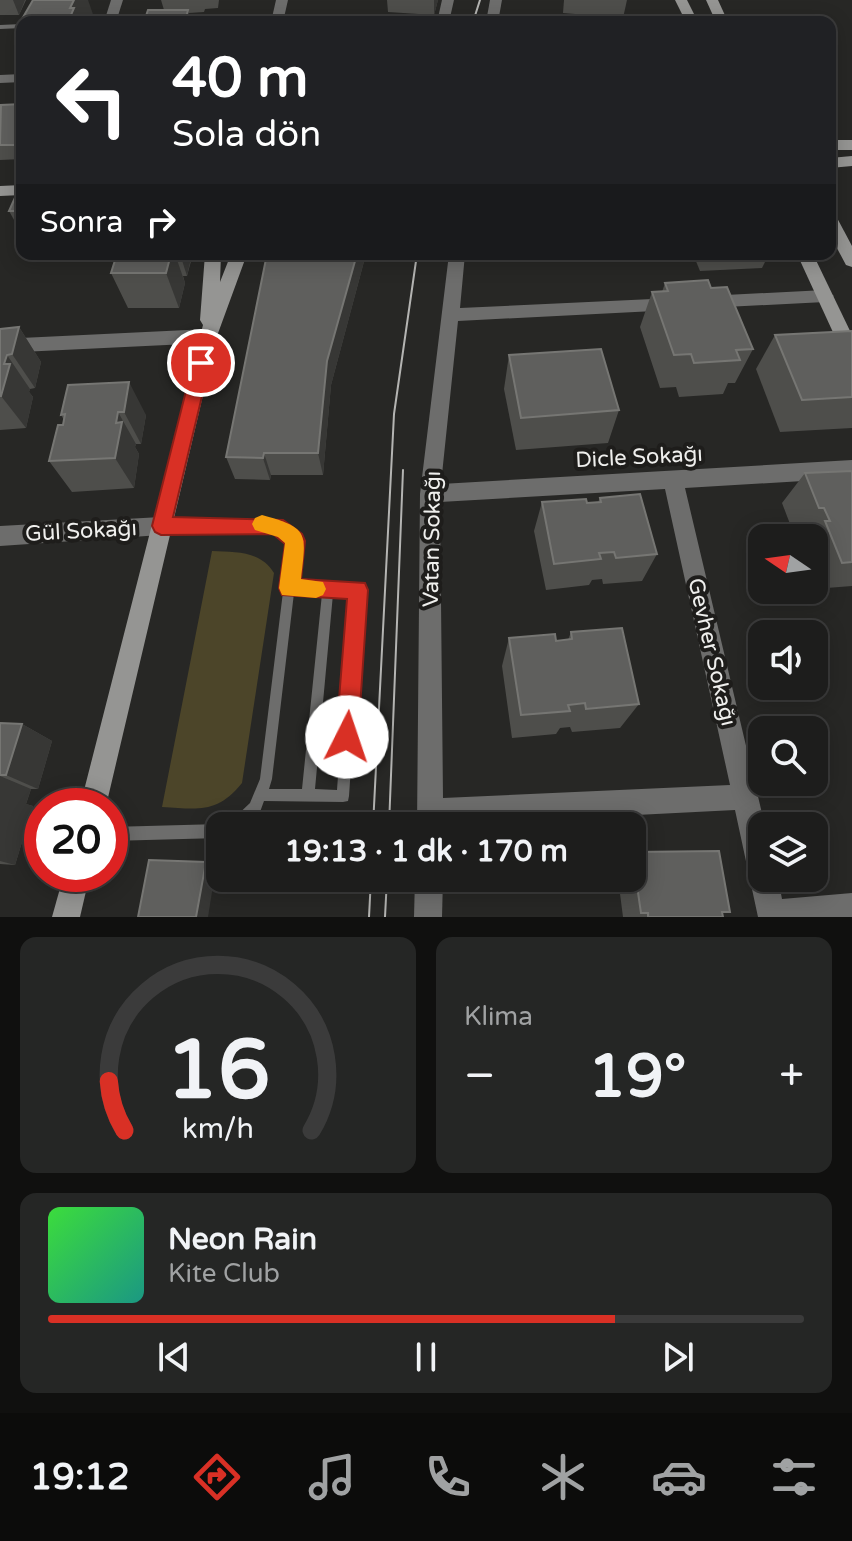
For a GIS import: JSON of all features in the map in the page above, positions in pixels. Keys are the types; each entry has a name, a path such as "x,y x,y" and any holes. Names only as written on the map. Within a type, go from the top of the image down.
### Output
{"street":[{"path":"836,231 852,261"},
{"path":"208,336 213,260"},
{"path":"97,788 208,336 237,260"},
{"name":"Vatan Sokağı","path":"430,812 430,494 456,260"},
{"path":"808,260 852,354"},
{"path":"450,315 825,296"},
{"path":"0,346 208,336"},
{"name":"Dicle Sokağı","path":"430,494 852,469"},
{"name":"Gevher Sokağı","path":"673,480 749,812"},
{"name":"Gül Sokağı","path":"0,536 161,526"},
{"path":"531,812 746,797"},
{"path":"66,917 72,892"},
{"path":"428,917 429,892"},
{"path":"767,892 772,916 852,907"}],"lane":[{"path":"161,526 268,524 284,530 295,541 266,779 262,795 248,812"},
{"path":"262,795 343,796 357,590 289,588"},
{"path":"308,796 328,589"},
{"path":"128,834 206,831"}],"shaded area":[{"path":"212,551 255,557 274,573 242,783 215,805 162,807"}],"building":[{"path":"33,0 74,0 71,16 24,16"},
{"path":"148,10 188,10 186,16 146,16"},
{"path":"16,104 16,145 0,145 1,105"},
{"path":"16,195 16,211 9,211"},
{"path":"115,260 169,260 166,273 111,273"},
{"path":"266,260 355,260 327,361 318,453 264,453 263,458 226,457"},
{"path":"708,280 711,288 727,287 753,349 736,350 740,360 694,363 691,354 674,355 652,292 668,291 665,283"},
{"path":"19,327 12,354 7,355 4,364 10,364 0,396 0,329"},
{"path":"852,331 852,397 802,400 775,335"},
{"path":"601,349 619,410 521,418 509,355"},
{"path":"129,382 124,412 118,412 116,423 122,422 115,458 49,461 58,425 63,425 65,414 61,415 68,385"},
{"path":"852,471 852,562 842,563 825,521 830,521 824,508 819,508 805,473"},
{"path":"640,494 657,554 616,558 614,552 599,553 601,559 554,564 542,502 586,499 587,503 601,502 600,498"},
{"path":"622,628 639,704 586,709 585,703 568,705 570,711 521,715 509,638 555,634 556,641 572,639 571,632"},
{"path":"0,723 22,724 6,775 0,775"},
{"path":"719,851 730,912 722,912 723,917 648,917 648,913 641,913 638,892 646,892 646,852"},
{"path":"149,860 206,862 196,917 138,917"}],"tram line":[{"path":"475,16 480,0"},
{"path":"374,812 394,414 416,260"},
{"path":"390,812 403,470"},
{"path":"369,917 370,892"},
{"path":"385,917 386,892"}],"slow traffic":[{"path":"262,524 277,526 291,534 295,541 289,588 316,589"}],"route":[{"path":"201,363 161,526 277,526 291,534 295,541 289,588 357,590 347,737"}]}
